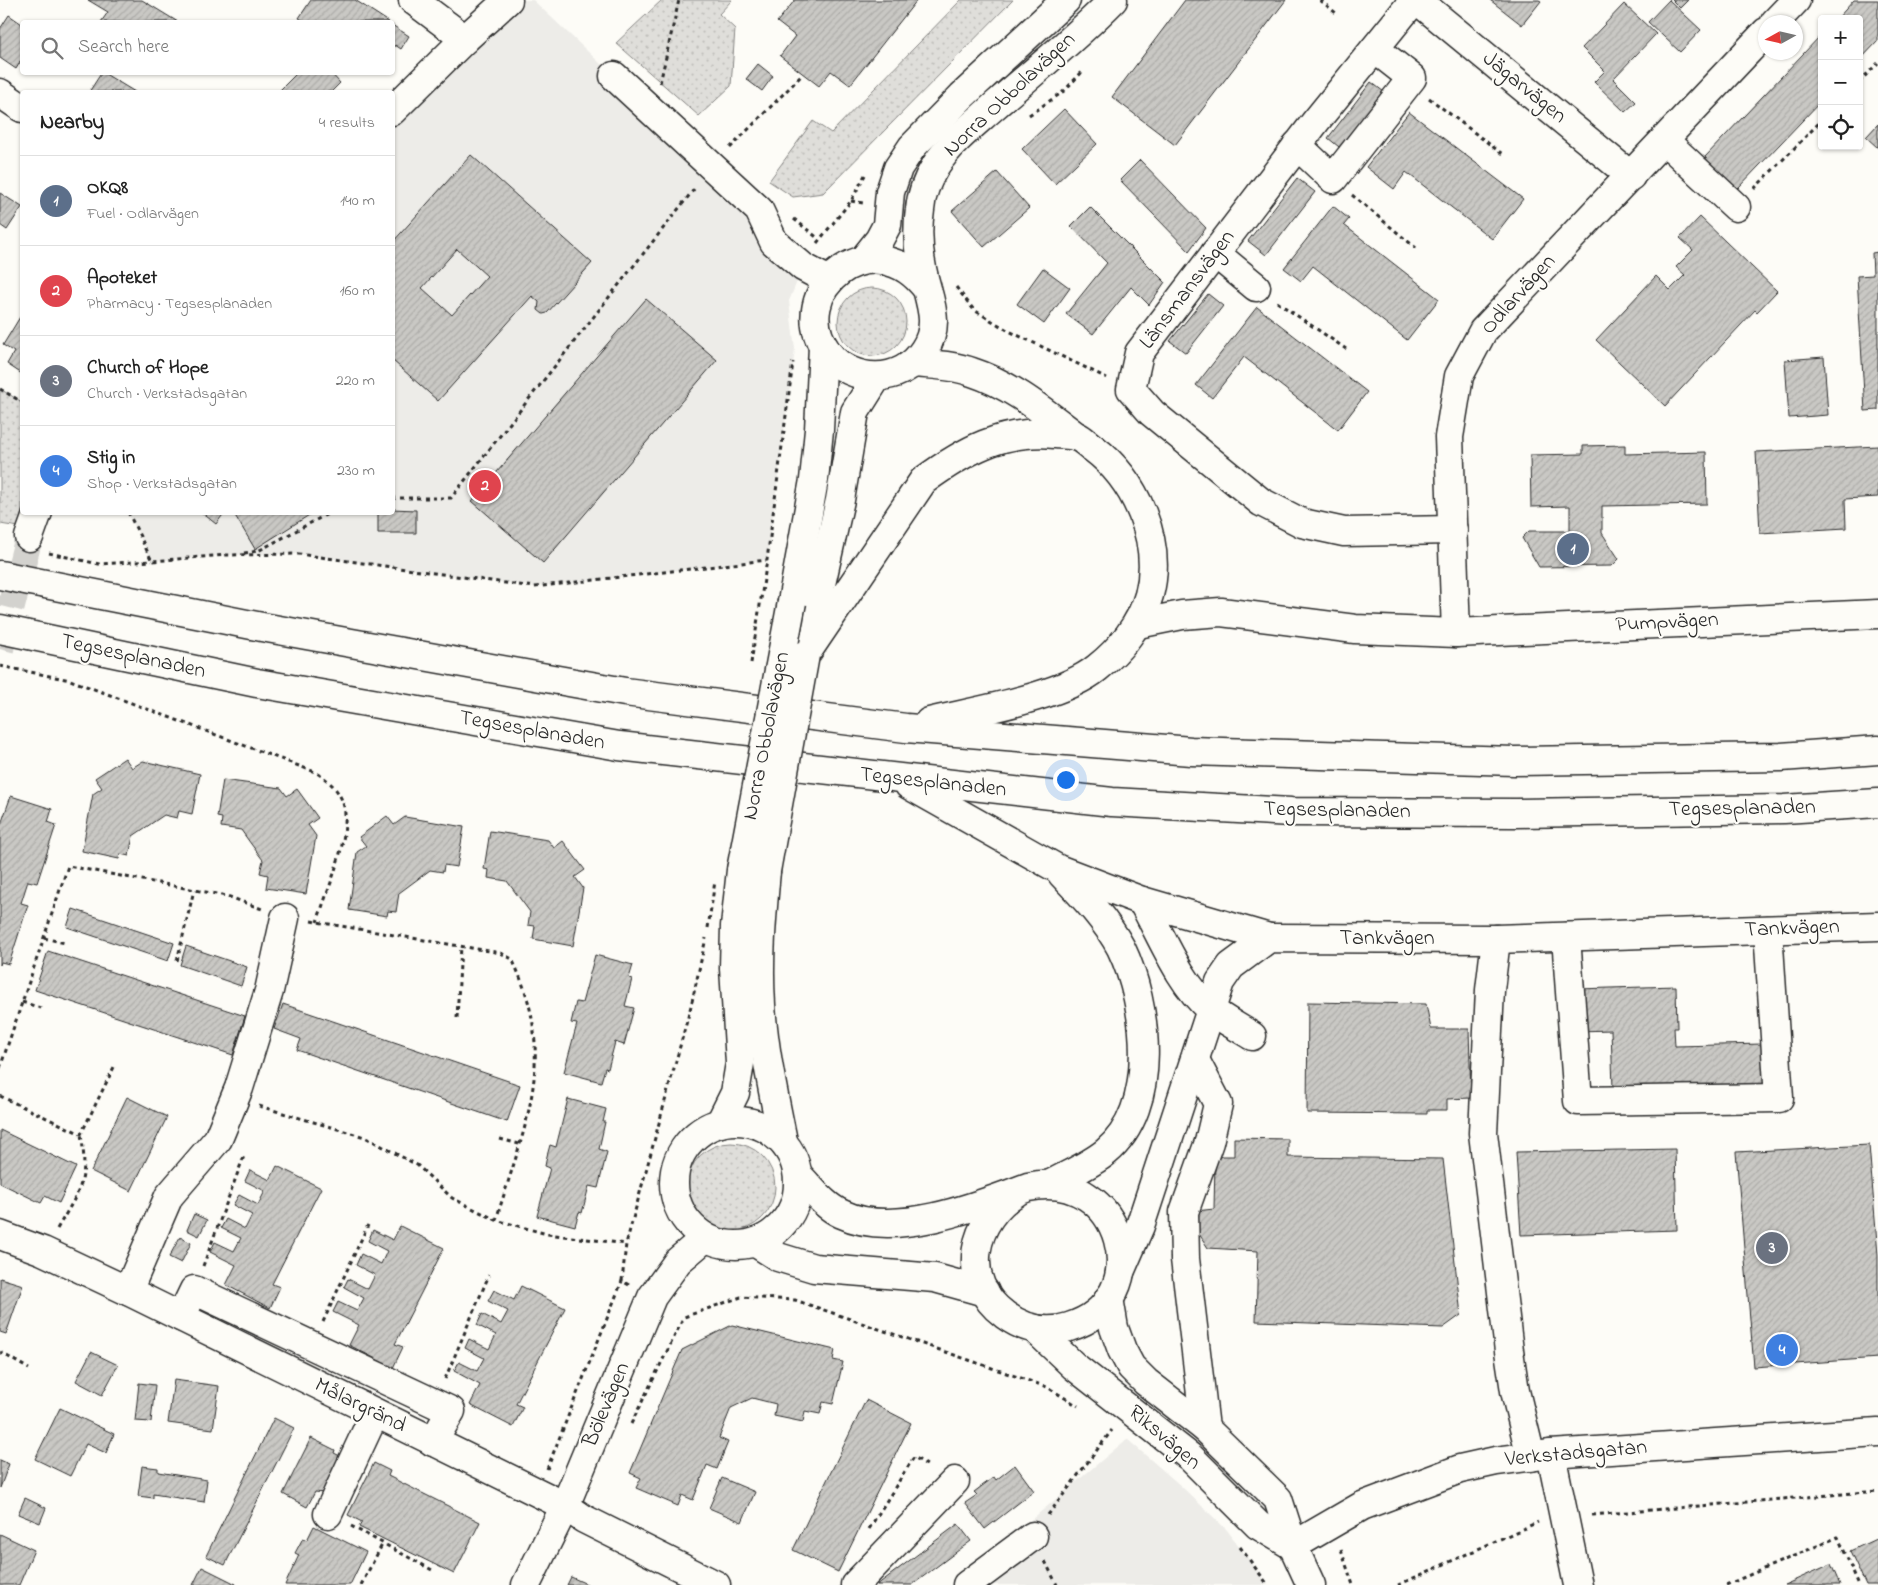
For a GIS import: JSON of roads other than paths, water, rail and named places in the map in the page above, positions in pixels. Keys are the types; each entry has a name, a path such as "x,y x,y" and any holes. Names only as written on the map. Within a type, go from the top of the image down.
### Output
{"street":[{"path":"413,0 465,39"},
{"path":"395,108 465,39 508,0"},
{"name":"Norra Obbolavägen","path":"1066,0 962,96 912,147 898,168 890,192 887,225 879,240 864,260 845,268 829,281 820,296 816,313 817,330 823,346 833,359 846,369 861,375 877,377 902,370 914,363 924,351 931,336 934,320 920,251 920,210 925,188 937,164 959,138 1113,0"},
{"name":"Länsmansvägen","path":"1416,0 1297,145 1139,353 1131,389 1152,414 1261,502 1302,523 1344,532 1453,530"},
{"name":"Jägarvägen","path":"1416,0 1631,176"},
{"path":"1782,15 1796,0"},
{"name":"Odlarvägen","path":"1456,633 1449,437 1458,376 1483,331 1758,40"},
{"path":"1297,145 1333,179 1412,78 1375,49"},
{"path":"614,76 711,168 759,210 774,242 803,267 829,281"},
{"path":"0,94 20,107"},
{"path":"1664,140 1736,207"},
{"path":"1215,253 1256,287"},
{"path":"864,260 878,259 900,265 918,277 927,289"},
{"name":"Norra Obbolavägen","path":"720,1123 735,1093 740,1063 734,968 735,926 754,871 805,655 815,604 814,480 820,430 823,346"},
{"path":"906,728 1007,703 1073,684 1097,669 1138,624 1149,596 1154,569 1142,510 1114,465 1023,396 971,371 914,363"},
{"name":"Norra Obbolavägen","path":"783,1141 767,1060 761,1004 761,925 754,871 840,500 855,412 877,377"},
{"path":"815,604 924,481 950,461 977,446 1012,436 1043,433 1077,437"},
{"path":"0,575 262,627 625,692 906,728 1192,751 1514,761 1781,757 1878,750"},
{"name":"Pumpvägen","path":"1138,624 1182,615 1221,612 1355,629 1456,633 1878,614"},
{"name":"Tegsesplanaden","path":"0,629 257,683 619,746 1112,802 1291,812 1546,812 1784,809 1878,803"},
{"path":"899,779 1058,870 1090,904 1121,948 1134,981 1142,1011 1144,1049 1140,1086 1132,1114 1122,1134 1106,1151 1051,1184"},
{"name":"Tankvägen","path":"1058,870 1142,901 1269,938 1496,939 1878,926"},
{"path":"1142,901 1186,981 1210,1010 1252,1036"},
{"path":"128,1291 170,1196 218,1139 234,1099 270,991 285,918"},
{"path":"1566,937 1578,1101 1779,1098 1768,930"},
{"path":"1120,1272 1140,1226 1220,982 1231,966 1269,938"},
{"path":"1496,939 1490,990 1483,1133 1509,1351 1515,1391 1564,1518 1578,1585"},
{"path":"1195,1060 1218,1104 1209,1142 1184,1212 1185,1259 1205,1428"},
{"path":"747,1122 772,1132 783,1141 790,1151 799,1176 798,1193 789,1216 772,1235 756,1243 739,1246 722,1244 705,1238 691,1226 680,1211 674,1194 674,1176 679,1158 689,1142 703,1130 720,1123 747,1122"},
{"name":"Riksvägen","path":"799,1176 824,1202 842,1214 865,1221 909,1222 950,1215 1018,1191 1034,1186 1051,1184 1071,1188 1090,1197 1105,1211 1116,1228 1120,1242 1120,1272 1109,1298 1089,1318 1077,1324 1049,1330 1035,1329 1012,1320 997,1308 985,1292 976,1264 980,1235 994,1209 1018,1191"},
{"name":"Målargränd","path":"0,1235 44,1251 128,1291 537,1494 565,1506 584,1519 716,1585"},
{"name":"Bölevägen","path":"526,1585 565,1506 652,1297 678,1261 705,1238"},
{"path":"756,1243 778,1257 814,1268 935,1278 985,1292"},
{"path":"181,1317 194,1290 451,1410 433,1442"},
{"name":"Riksvägen","path":"1109,1298 1114,1328 1131,1367 1146,1382 1205,1428 1278,1499 1293,1546 1311,1585"},
{"name":"Riksvägen","path":"1035,1329 1074,1366 1190,1456 1258,1525 1293,1546"},
{"path":"328,1514 374,1413"},
{"name":"Verkstadsgatan","path":"1293,1546 1362,1506 1460,1469 1541,1456 1878,1432"},
{"path":"855,1585 955,1481"},
{"path":"967,1585 1033,1536"}],"tunnel":[{"path":"0,649 29,537"}],"place":[{"name":"Apoteket","path":"485,486"},
{"name":"OKQ8","path":"1573,549"},
{"name":"Church of Hope","path":"1772,1248"},
{"name":"Stig in","path":"1782,1350"}]}
